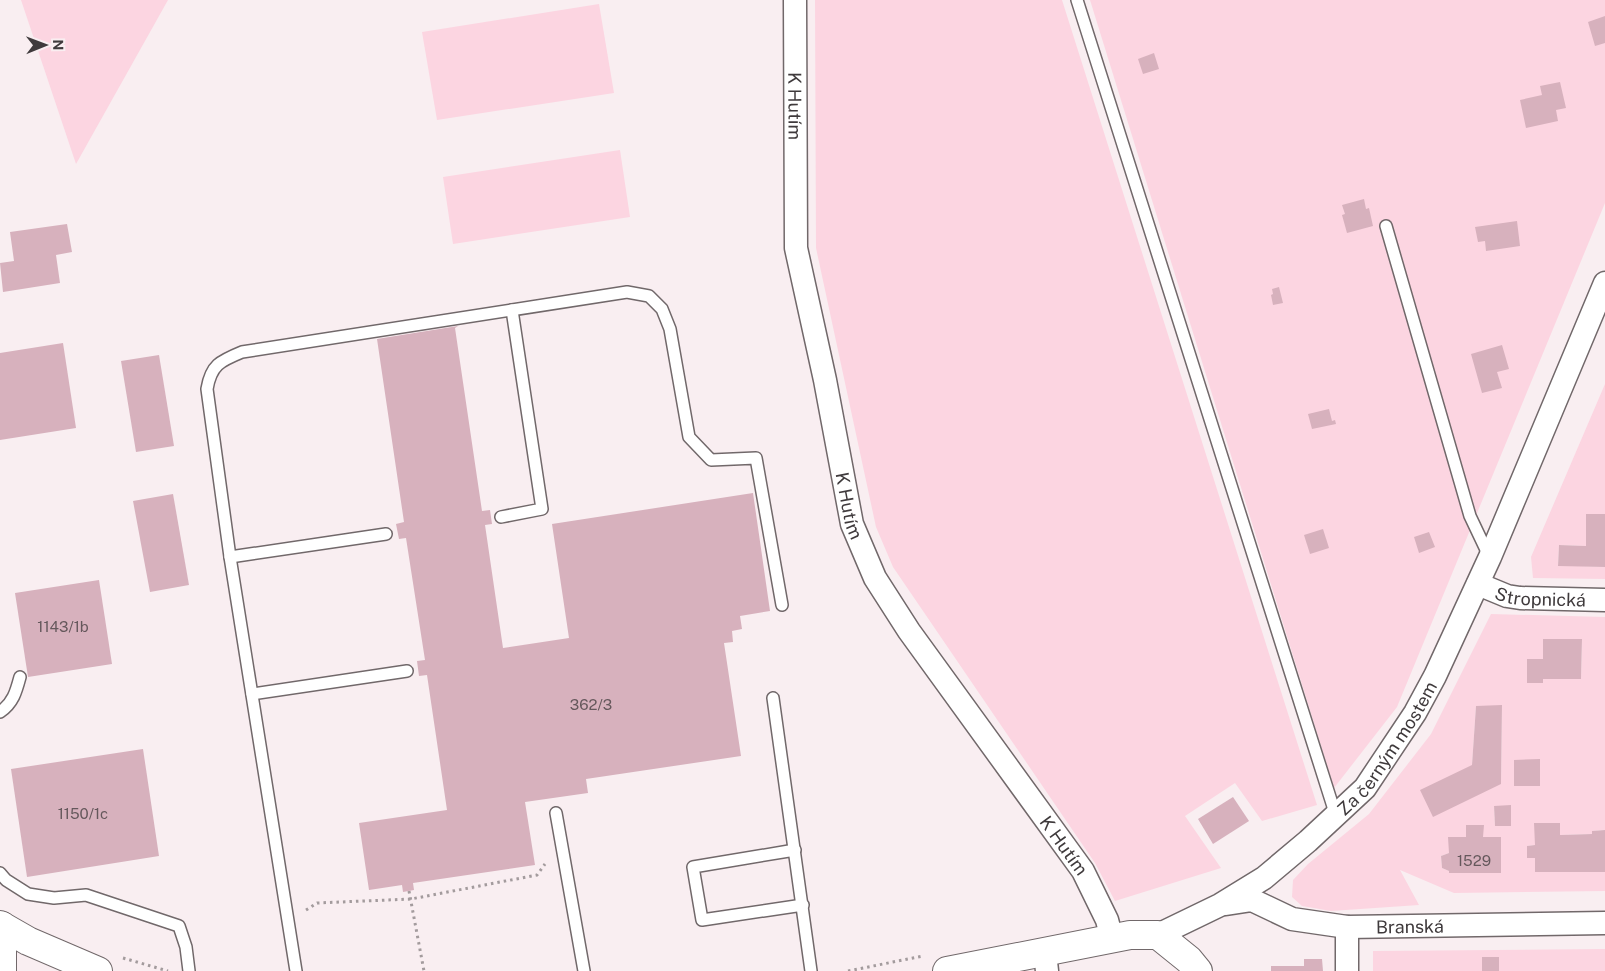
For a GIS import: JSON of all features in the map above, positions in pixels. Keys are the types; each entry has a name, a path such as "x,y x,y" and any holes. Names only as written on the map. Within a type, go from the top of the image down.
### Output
{"street":[{"name":"K Hutím","path":"795,0 796,248 825,380 852,524 875,578 909,631 1082,871 1107,920 1112,939"},
{"name":"Za černým mostem","path":"947,971 1046,962 1112,939 1130,935 1158,935 1220,905 1264,878 1336,816 1365,788 1416,713 1436,676 1490,557 1605,282"},
{"name":"Stropnická","path":"1478,584 1507,596 1520,598 1605,600"},
{"name":"Branská","path":"1220,905 1252,900 1292,918 1347,927 1605,923"},
{"path":"1,925 2,971"},
{"path":"1,925 28,941 98,971"},
{"path":"1347,927 1347,971"},
{"path":"1158,935 1189,960 1198,971"}],"lane":[{"path":"1077,0 1336,816"},
{"path":"1386,226 1470,516 1490,557"},
{"path":"296,971 230,557 207,389 209,375 221,361 242,352 627,292 649,296 662,309 670,329 689,437 711,460 756,458 782,605"},
{"path":"501,517 542,509 512,310"},
{"path":"230,557 386,534"},
{"path":"252,694 407,671"},
{"path":"0,712 7,707 16,695 20,677"},
{"path":"773,698 811,971"},
{"path":"556,813 584,971"},
{"path":"795,850 693,867 702,920 802,905"},
{"path":"0,873 6,880 28,894 54,898 86,895 179,926 186,947 190,971"}],"path":[{"path":"288,922 317,903 411,899 537,875 561,844"},
{"path":"409,891 424,971"}],"shaded area":[{"path":"21,0 168,0 76,164"},
{"path":"815,0 1062,0 1317,805 1262,821 1235,783 1185,816 1221,868 1115,901 1095,863 893,567 876,527 816,248"},
{"path":"1090,0 1605,0 1605,203 1397,707 1334,788"},
{"path":"599,4 614,93 437,120 422,32"},
{"path":"620,150 630,217 453,244 443,177"},
{"path":"1605,384 1605,514 1587,514 1586,546 1559,545 1558,565 1605,567 1605,579 1533,578 1531,557"},
{"path":"1491,614 1605,617 1605,830 1592,831 1592,834 1560,835 1560,823 1535,823 1535,845 1527,846 1527,858 1535,858 1535,872 1605,872 1605,891 1454,893 1400,870 1419,905 1331,911 1302,906 1292,897 1293,880 1308,864 1369,814 1431,734","holes":["1543,639 1582,639 1581,679 1543,679 1542,683 1527,682 1527,659 1543,659","1476,706 1502,706 1501,784 1472,765","1514,760 1540,760 1540,786 1514,786","1494,806 1511,806 1511,826 1495,826","1466,825 1483,825 1483,837 1501,837 1501,872 1449,873 1449,871 1442,868 1441,856 1449,853 1449,837 1466,837"]},
{"path":"1605,949 1605,971 1499,971 1499,957 1482,957 1482,971 1373,971 1373,951"}],"building":[{"path":"1605,16 1605,43 1595,46 1588,22"},
{"path":"1154,53 1159,69 1143,74 1138,59"},
{"path":"1560,82 1566,108 1556,110 1558,121 1526,128 1520,100 1542,95 1540,86"},
{"path":"1364,199 1366,209 1369,208 1373,226 1347,233 1342,215 1345,214 1342,205"},
{"path":"1517,221 1520,246 1486,251 1485,241 1478,242 1475,227"},
{"path":"67,224 72,252 56,255 60,283 3,292 0,263 14,261 10,232"},
{"path":"1279,287 1283,303 1273,305 1272,289"},
{"path":"458,326 455,328 482,511 490,510 492,524 485,525 503,648 569,638 552,524 753,493 770,611 740,616 742,629 732,631 733,642 724,643 741,756 586,779 588,793 525,802 535,865 413,883 414,890 403,892 402,885 369,890 359,823 447,810 427,675 419,676 417,661 425,660 406,538 399,539 396,524 404,522 377,339"},
{"path":"63,343 76,428 0,440 0,353"},
{"path":"1502,345 1509,369 1497,372 1502,388 1482,393 1471,354"},
{"path":"159,355 174,446 136,452 121,361"},
{"path":"1329,409 1332,421 1335,420 1336,424 1312,429 1308,414"},
{"path":"173,494 189,585 150,592 133,501"},
{"path":"1586,514 1605,514 1605,567 1558,566 1559,545 1586,546"},
{"path":"1323,529 1329,548 1310,554 1304,535"},
{"path":"1429,532 1435,547 1419,553 1414,537"},
{"path":"99,580 112,664 28,677 15,593"},
{"path":"1543,639 1582,639 1581,679 1543,679 1543,683 1527,683 1527,659 1543,659"},
{"path":"1502,705 1501,784 1433,817 1420,790 1472,765 1476,706"},
{"path":"143,749 159,856 27,877 11,769"},
{"path":"1540,759 1540,786 1514,786 1514,760"},
{"path":"1233,797 1249,821 1213,844 1198,819"},
{"path":"1511,805 1511,826 1495,826 1494,806"},
{"path":"1534,823 1560,823 1560,835 1592,834 1592,831 1605,830 1605,872 1535,872 1535,858 1527,858 1527,846 1535,845"},
{"path":"1466,825 1484,825 1483,837 1501,837 1501,873 1449,873 1449,871 1442,868 1441,856 1449,853 1448,837 1466,837"},
{"path":"1482,957 1499,957 1499,971 1482,971"},
{"path":"1304,959 1322,959 1323,971 1271,971 1271,966 1304,966"}]}
